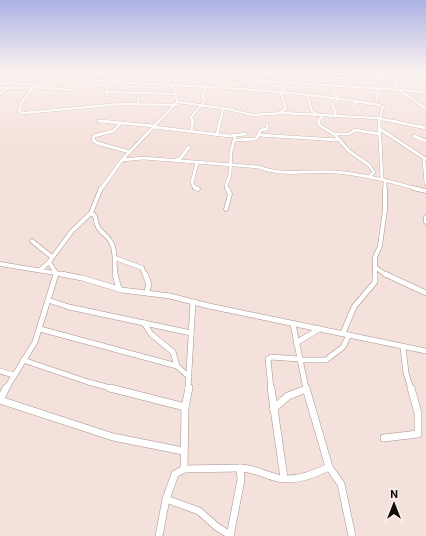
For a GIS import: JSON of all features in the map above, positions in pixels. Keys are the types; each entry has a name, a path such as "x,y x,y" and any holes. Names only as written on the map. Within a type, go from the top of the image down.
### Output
{"street":[{"path":"27,96 23,100 19,112 28,113 113,105 182,104 223,109 252,115 278,113 379,118 426,128"},
{"path":"40,270 51,259 72,231 91,213 101,188 122,160 176,104 177,96"},
{"path":"191,132 193,122 191,117 206,100 202,96"},
{"path":"278,113 286,108 284,96"},
{"path":"308,96 312,111 320,116"},
{"path":"318,96 338,98 347,97 383,107 379,118 385,210 380,246 375,257 373,285 354,307 343,333"},
{"path":"406,96 421,108 426,109"},
{"path":"138,98 138,104"},
{"path":"352,107 357,101"},
{"path":"329,116 336,115 332,103"},
{"path":"217,135 223,109"},
{"path":"320,116 318,124 334,134 338,140 369,165 374,172 383,179"},
{"path":"98,121 254,140 259,135 261,130 267,129 267,125"},
{"path":"121,123 111,131 99,133 94,136 93,140 97,143 130,152"},
{"path":"380,129 425,158 426,184"},
{"path":"334,134 349,134 355,130 380,134"},
{"path":"226,210 230,194 226,186 231,176 232,148 236,138 246,134"},
{"path":"259,135 278,135 338,140"},
{"path":"414,136 426,142"},
{"path":"172,161 180,159 189,147"},
{"path":"122,160 143,158 232,166 261,167 269,171 299,174 333,172 370,176 426,191"},
{"path":"196,163 192,182 194,187 198,189"},
{"path":"370,176 374,172"},
{"path":"91,213 95,216 97,228 111,242 115,258 114,269 119,289"},
{"path":"426,217 426,222"},
{"path":"32,241 51,259 56,273 35,342 0,400 108,436 183,451"},
{"path":"115,258 142,268 149,284 147,292"},
{"path":"0,264 82,278 119,289 147,292 426,351"},
{"path":"375,267 387,276 400,280 426,293"},
{"path":"48,300 69,307 191,333"},
{"path":"184,469 183,451 185,407 189,377 193,302"},
{"path":"144,323 151,334 173,352 177,366"},
{"path":"293,324 306,388 329,467 339,479 341,484 352,536"},
{"path":"40,329 177,366 189,377"},
{"path":"296,343 319,329"},
{"path":"284,478 268,378 268,359 271,357 326,360 343,348 349,335"},
{"path":"384,438 413,436 418,434 420,429 419,416 407,374 403,347"},
{"path":"23,360 88,382 185,407"},
{"path":"0,371 14,375"},
{"path":"273,409 288,396 306,388"},
{"path":"159,536 166,499 175,474 184,469 257,469 276,478 284,478 317,474 329,467"},
{"path":"166,499 199,511 217,527 230,535 241,480 240,468"}]}
